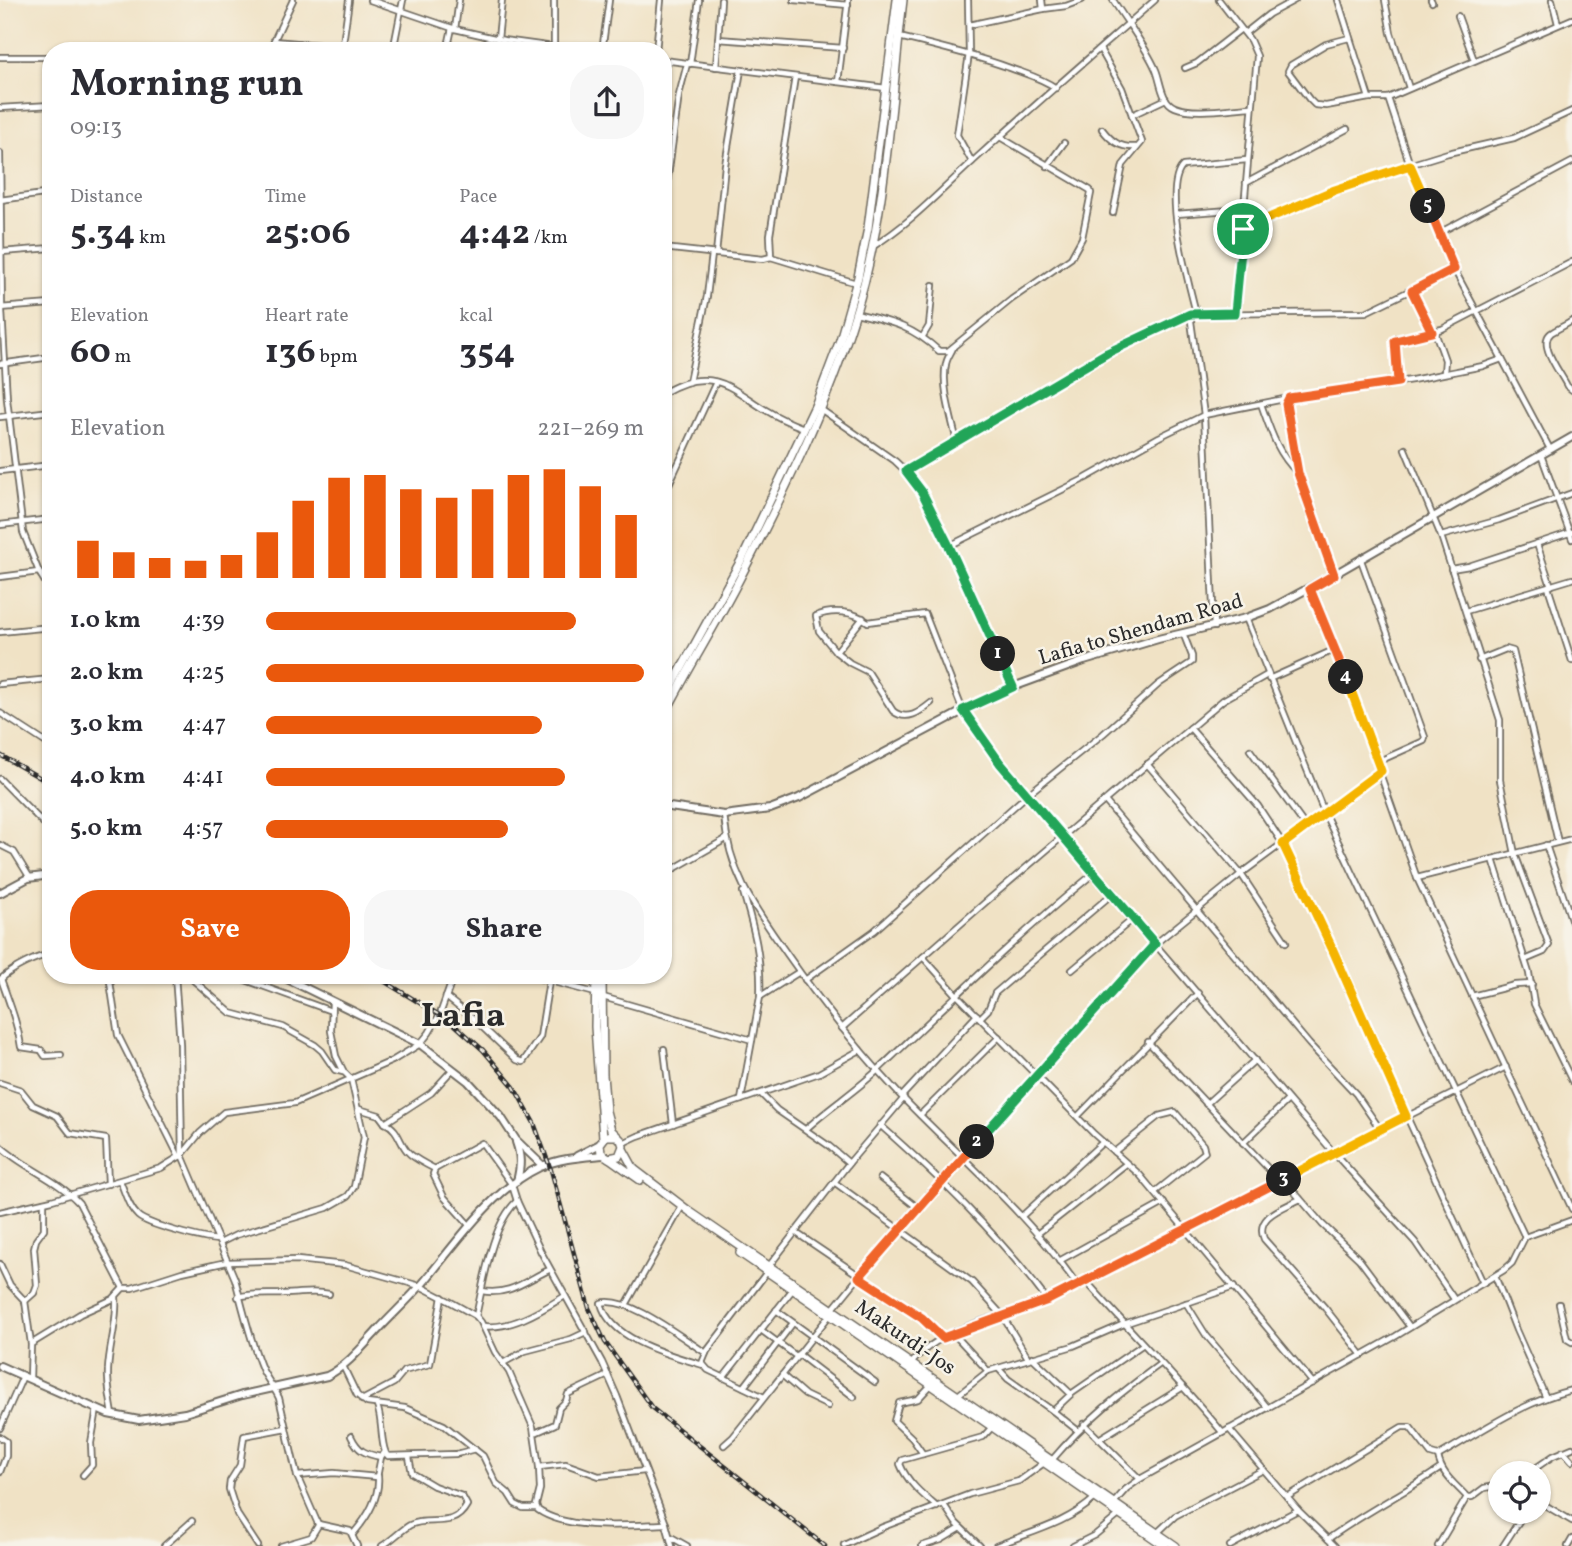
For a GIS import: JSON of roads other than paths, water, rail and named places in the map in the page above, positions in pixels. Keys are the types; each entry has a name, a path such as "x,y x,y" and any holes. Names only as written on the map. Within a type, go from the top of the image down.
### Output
{"highway":[{"path":"672,686 729,584 804,428 818,407 840,340 868,228 897,0"},
{"path":"672,702 740,579 818,407 856,313 872,247 903,0"},
{"path":"597,984 599,995 606,1111 611,1130 623,1146 619,1156 606,1157 601,1141 598,1091 599,995 601,984"},
{"path":"601,1141 609,1135 616,1136"},
{"name":"Makurdi-Jos","path":"623,1146 629,1162 644,1178 793,1289 831,1313"},
{"name":"Makurdi-Jos","path":"606,1157 831,1313 958,1395 1112,1505 1176,1546"},
{"name":"Makurdi-Jos","path":"910,1366 931,1385 1048,1461 1095,1498 1112,1505 1119,1515 1165,1546"}],"main road":[{"name":"Lafia to Shendam Road","path":"672,807 724,815 769,809 799,798 963,710 1013,687 1084,661 1214,627 1270,609 1310,589 1572,437"},
{"path":"0,893 30,878 42,876"},
{"path":"298,984 420,1044 489,1102 516,1140 543,1166"},
{"path":"515,1183 521,1168 516,1140"},
{"path":"0,1366 114,1416 139,1420 158,1418 334,1373 420,1286 471,1227 515,1183 543,1166 571,1158 601,1141"},
{"path":"571,1158 606,1157"}],"street":[{"path":"282,42 274,41 293,0"},
{"path":"343,42 349,0"},
{"path":"370,0 454,29 509,42"},
{"path":"395,42 403,0"},
{"path":"450,42 459,0"},
{"path":"501,40 502,0"},
{"path":"554,0 554,42"},
{"path":"603,42 609,0"},
{"path":"657,42 660,0"},
{"path":"672,146 699,0"},
{"path":"716,67 721,0"},
{"path":"794,0 848,3 838,82"},
{"path":"968,0 969,54 957,135 972,162"},
{"path":"1042,0 1044,9"},
{"path":"969,25 1066,6 1083,0"},
{"path":"1113,0 1156,70 1166,99 1175,107 1189,110 1251,107"},
{"path":"872,247 893,234 1155,0"},
{"path":"1219,0 1254,45 1257,56 1235,313"},
{"path":"1185,68 1197,63 1294,0"},
{"path":"1338,0 1369,98"},
{"path":"1385,0 1391,33 1409,88"},
{"path":"1552,0 1559,24"},
{"path":"1458,16 1474,60"},
{"path":"1349,38 1325,44 1291,65 1288,71 1315,105 1388,98 1572,19"},
{"path":"899,37 969,54 1041,79 1056,88"},
{"path":"718,39 843,48"},
{"path":"1100,49 1122,88 1142,142 1123,165 1113,213"},
{"path":"0,57 42,57"},
{"path":"672,62 886,88"},
{"path":"689,382 714,254 741,70"},
{"path":"771,257 770,235 795,77"},
{"path":"1388,98 1410,165 1454,269 1550,449"},
{"path":"1132,115 1166,99"},
{"path":"0,108 42,106"},
{"path":"1243,229 1335,190 1477,145 1514,138 1572,111"},
{"path":"1102,129 1115,143 1125,148 1136,147"},
{"path":"1246,183 1347,129"},
{"path":"939,352 954,347 1012,299 1063,265 1078,249 1091,193 1084,186 1000,137"},
{"path":"1047,166 1063,143"},
{"path":"0,153 2,364 22,522 28,548 42,576"},
{"path":"1214,627 1204,415 1193,314 1176,214 1176,176 1181,167 1199,163 1248,160"},
{"path":"1439,233 1572,162"},
{"path":"0,200 42,194"},
{"path":"1176,214 1244,209"},
{"path":"1,254 42,249"},
{"path":"672,249 763,259 771,257 856,283"},
{"path":"1398,382 1395,341 1433,332 1477,313 1572,262"},
{"path":"906,471 1097,358 1193,314 1366,312 1454,269"},
{"path":"923,336 929,326 933,285"},
{"path":"1412,291 1444,356 1444,373"},
{"path":"1,308 42,305"},
{"path":"856,313 908,328 923,336 939,352 946,364"},
{"path":"1572,321 1549,335 1546,343 1548,352 1572,390"},
{"path":"954,347 946,364 947,394 957,442"},
{"path":"2,364 42,359"},
{"path":"949,546 1086,478 1158,437 1204,415 1289,398 1398,382 1483,366 1502,359"},
{"path":"672,389 703,379 716,382 786,421 804,428"},
{"path":"672,477 716,382"},
{"path":"1289,398 1286,407 1298,473 1334,575"},
{"path":"1261,404 1284,460 1298,473"},
{"path":"818,407 906,471 922,492 1013,687"},
{"path":"0,417 42,412"},
{"path":"1405,449 1441,536 1500,720 1500,780 1515,854 1549,945 1544,952 1525,960"},
{"path":"1541,454 1572,539"},
{"path":"0,471 42,466"},
{"path":"1441,536 1499,520 1572,493"},
{"path":"0,525 42,520"},
{"path":"1451,569 1469,566 1571,532"},
{"path":"1537,544 1572,661"},
{"path":"1361,559 1425,737 1424,741 1377,762"},
{"path":"0,577 40,573"},
{"path":"1466,611 1572,579"},
{"path":"1310,589 1336,649 1417,878 1572,1209"},
{"path":"931,703 913,715 898,716 868,673 836,652 819,631 816,616 822,613 852,613 868,622 925,614 963,710 988,747 1111,895 1334,1153 1415,1242 1454,1299"},
{"path":"836,652 863,618"},
{"path":"1246,618 1324,812 1525,1237"},
{"path":"0,632 42,628"},
{"path":"805,980 874,931 1027,795 1103,734 1159,684 1192,662 1183,634"},
{"path":"1479,660 1508,648 1513,652 1558,842"},
{"path":"842,1028 1223,700 1268,677 1336,649"},
{"path":"0,684 42,680"},
{"path":"0,713 42,740"},
{"path":"1190,728 1258,806 1283,844 1483,1283"},
{"path":"1250,750 1306,827"},
{"path":"1147,764 1241,874 1286,942"},
{"path":"724,1445 899,1228 1155,944 1241,874 1381,771"},
{"path":"0,779 42,822"},
{"path":"1105,801 1309,1044 1356,1094 1380,1129"},
{"path":"724,815 726,839 758,947 760,997 741,1101"},
{"path":"672,870 726,839"},
{"path":"1417,878 1572,839"},
{"path":"0,845 12,850 30,878"},
{"path":"1546,845 1572,922"},
{"path":"1493,859 1529,973 1535,1004 1572,1081"},
{"path":"806,1129 878,1071 956,994 1093,874"},
{"path":"741,884 799,972 860,1050 920,1115 1022,1216 1078,1286"},
{"path":"703,1365 706,1353 795,1232 903,1097 978,1017 988,1010 995,993 1111,895"},
{"path":"1072,970 1133,919"},
{"path":"42,956 2,977 11,1012 19,1026 22,1048 41,1050 45,1056 61,1055"},
{"path":"923,957 978,1017 1114,1153 1140,1175 1313,1383"},
{"path":"760,997 799,972"},
{"path":"1521,984 1529,973"},
{"path":"110,984 118,1035 180,1156 235,1279 260,1366 267,1381 274,1388 297,1476 319,1524"},
{"path":"176,984 180,1044 180,1156"},
{"path":"198,984 231,1013 283,1027 315,1045 335,1070 344,1072"},
{"path":"257,984 331,1011"},
{"path":"0,1212 161,1168 180,1156 200,1133 224,1112 288,1105 381,1067 420,1044 440,1014 451,984"},
{"path":"446,997 477,1021 517,1060 523,1062 540,1037 548,984"},
{"path":"559,984 752,1040"},
{"path":"1472,996 1521,984 1532,984"},
{"path":"1078,1116 1198,993"},
{"path":"120,1181 129,1203 141,1218 194,1237 219,1241 327,1208 348,1196 354,1187 364,1137 351,1079 336,1056 331,1031 332,1000"},
{"path":"920,1115 999,1037"},
{"path":"1148,1042 1322,1224 1359,1259 1410,1327"},
{"path":"664,1049 673,1124"},
{"path":"623,1146 673,1124 819,1073 860,1050"},
{"path":"1206,1104 1255,1060"},
{"path":"910,1366 925,1348 943,1338 1048,1300 1078,1286 1380,1129 1506,1067"},
{"path":"385,1123 431,1093 452,1069"},
{"path":"0,1083 21,1090 33,1105 57,1116 71,1133 106,1139 108,1184"},
{"path":"761,1094 777,1110 849,1163"},
{"path":"1244,1143 1289,1100"},
{"path":"358,1108 379,1115 398,1134 408,1153 435,1168"},
{"path":"1114,1153 1161,1115 1175,1112 1203,1145 1205,1152 1155,1192"},
{"path":"880,1125 942,1181 1026,1271 1048,1300"},
{"path":"1022,1216 1103,1142"},
{"path":"471,1227 444,1197 433,1174 435,1168 482,1143 515,1183 517,1201 550,1270 608,1375 672,1546"},
{"path":"0,1146 16,1160 71,1194 90,1222 123,1288"},
{"path":"1037,1234 1126,1164"},
{"path":"880,1178 918,1208"},
{"path":"834,1182 963,1274 988,1297 1030,1357 1071,1394"},
{"path":"1300,1199 1265,1218 1261,1231 1362,1355"},
{"path":"476,1316 498,1232 506,1213 517,1201"},
{"path":"25,1301 34,1293 37,1285 34,1248 44,1229 44,1202"},
{"path":"1059,1261 1164,1203"},
{"path":"626,1305 680,1210"},
{"path":"1112,1505 1126,1489 1140,1479 1362,1355 1495,1276 1512,1264 1525,1237 1572,1220"},
{"path":"795,1232 922,1318 943,1338"},
{"path":"123,1288 132,1288 182,1272 227,1262 317,1261 345,1265 420,1286 442,1297 476,1316 483,1326 535,1433 540,1489 537,1508"},
{"path":"0,1264 10,1284 25,1301 31,1344 27,1377 0,1428"},
{"path":"482,1291 500,1292 517,1288 550,1270"},
{"path":"1495,1276 1546,1398"},
{"path":"1086,1282 1222,1432"},
{"path":"958,1395 988,1371 1073,1346 1124,1324 1234,1287"},
{"path":"31,1344 79,1314 116,1297 123,1288"},
{"path":"723,1378 793,1289"},
{"path":"238,1297 306,1291 329,1294"},
{"path":"483,1326 500,1326 533,1316 565,1296"},
{"path":"114,1416 108,1375 116,1297"},
{"path":"362,1400 394,1383 404,1371 430,1364 442,1297"},
{"path":"706,1353 626,1305 608,1301 600,1304 614,1326 627,1336 703,1365 723,1378 764,1397"},
{"path":"1186,1303 1206,1335 1268,1408"},
{"path":"1559,1304 1567,1339 1572,1342"},
{"path":"776,1310 875,1382"},
{"path":"744,1387 793,1323"},
{"path":"761,1330 854,1398"},
{"path":"503,1363 525,1351 572,1339 586,1332"},
{"path":"953,1333 988,1371"},
{"path":"1053,1411 1071,1394 1142,1345"},
{"path":"844,1545 970,1494 1019,1481 1048,1461 1114,1398 1160,1364"},
{"path":"342,1366 354,1390 370,1405 415,1411 444,1425 475,1449 488,1464 496,1483 508,1493 515,1504 523,1508 537,1508 543,1513 578,1524 666,1524"},
{"path":"998,1368 1008,1379 1077,1431"},
{"path":"535,1433 555,1424 559,1408 566,1401 568,1394 608,1375"},
{"path":"782,1375 805,1395 828,1406"},
{"path":"923,1454 912,1438 894,1421 899,1403 918,1399 931,1385"},
{"path":"1099,1438 1183,1387"},
{"path":"1287,1497 1404,1426 1410,1427 1432,1454 1438,1455 1546,1398 1572,1391"},
{"path":"353,1534 367,1515 376,1496 382,1455 382,1422 377,1406"},
{"path":"83,1475 92,1465 91,1443 97,1409"},
{"path":"1084,1424 1140,1479"},
{"path":"937,1508 920,1493 900,1464 902,1460 983,1437 992,1427"},
{"path":"258,1546 237,1514 229,1489 230,1482 240,1465 244,1436 286,1428"},
{"path":"1229,1429 1298,1510 1335,1546"},
{"path":"351,1436 363,1452 394,1457 456,1454 475,1449"},
{"path":"0,1437 7,1444 0,1472"},
{"path":"1547,1461 1572,1448"},
{"path":"1563,1451 1572,1461"},
{"path":"1438,1455 1441,1468 1467,1497"},
{"path":"382,1546 411,1524 451,1519 462,1513 467,1505 463,1497 434,1486 412,1472 410,1457"},
{"path":"539,1466 566,1464 603,1476 645,1471"},
{"path":"1328,1539 1351,1522 1410,1490 1441,1468"},
{"path":"1157,1533 1175,1516 1263,1470"},
{"path":"297,1476 334,1472 378,1476"},
{"path":"1467,1497 1472,1497 1488,1487"},
{"path":"1438,1546 1467,1497"},
{"path":"996,1546 1066,1520 1095,1498"},
{"path":"944,1506 980,1546"},
{"path":"1551,1509 1572,1521"},
{"path":"1230,1546 1298,1510"},
{"path":"1073,1546 1101,1531 1119,1515"},
{"path":"164,1546 192,1521"},
{"path":"319,1524 353,1534"},
{"path":"281,1546 311,1537 319,1524"},
{"path":"1503,1546 1517,1524"},
{"path":"922,1546 961,1528"},
{"path":"353,1534 357,1546"},
{"path":"670,1536 687,1546"},
{"path":"1568,1546 1572,1539"}],"railway":[{"path":"0,755 42,779"},
{"path":"389,984 454,1024 483,1050 514,1087 534,1123 551,1170 589,1308 605,1342 652,1408 825,1546"}],"district":[{"name":"Lafia","path":"463,1017"}]}
